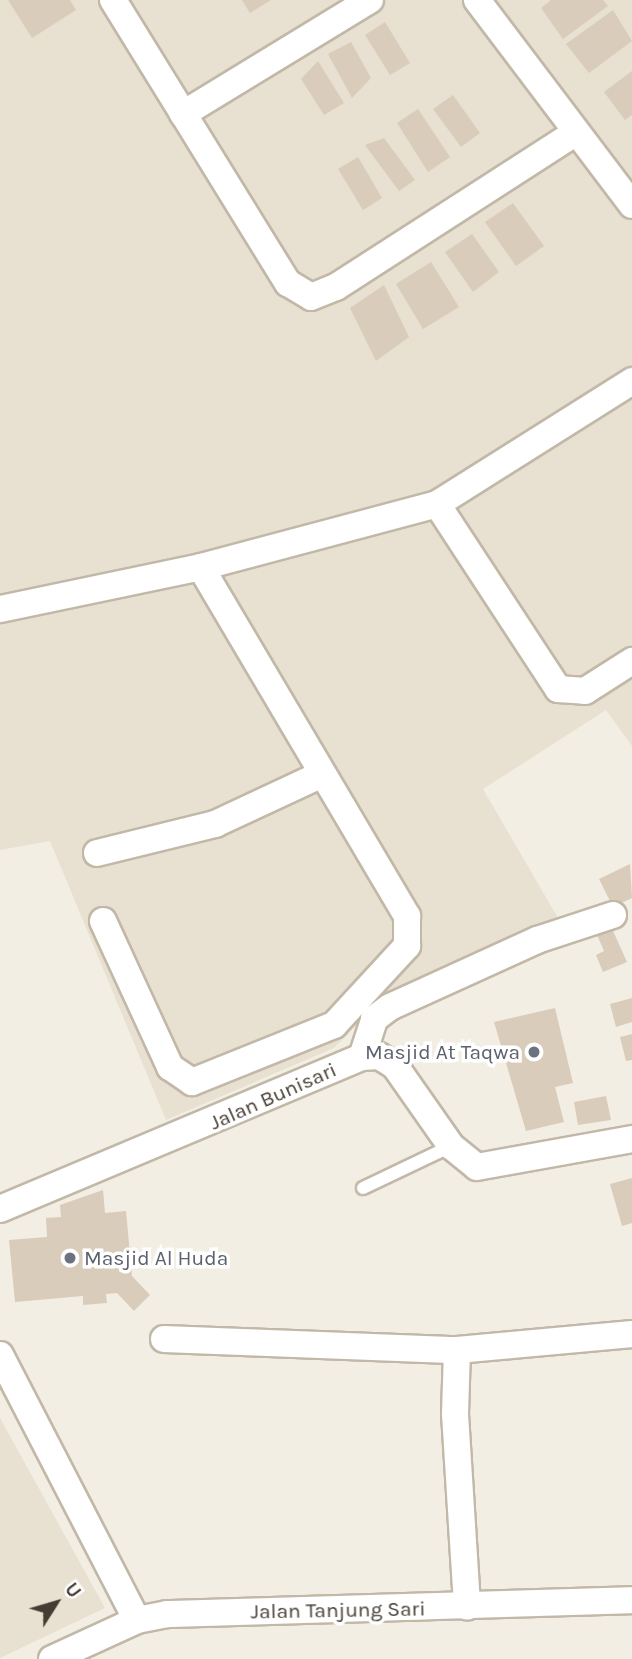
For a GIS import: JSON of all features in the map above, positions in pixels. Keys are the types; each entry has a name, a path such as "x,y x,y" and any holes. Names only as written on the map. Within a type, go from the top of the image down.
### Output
{"street":[{"path":"113,0 288,283 311,297 337,287 575,133"},
{"path":"183,114 370,0"},
{"path":"477,0 632,205"},
{"path":"0,609 201,567 437,504 632,381"},
{"path":"437,504 558,689 585,691 632,661"},
{"path":"103,921 180,1078 205,1081 334,1025 407,946 411,930 201,567"},
{"path":"97,853 215,824 322,774"},
{"path":"362,1057 374,1019 390,1007 537,940 613,915"},
{"name":"Jalan Bunisari","path":"0,1209 362,1057 379,1056 395,1066 451,1146 491,1169 632,1139"},
{"path":"164,1339 457,1350 632,1334"},
{"path":"457,1350 455,1414 467,1607"},
{"path":"0,1355 137,1620"},
{"name":"Jalan Tanjung Sari","path":"52,1659 137,1620 632,1600"}],"lane":[{"path":"363,1188 451,1146"}],"shaded area":[{"path":"0,0 632,0 632,746 606,710 483,789 562,925 365,1016 334,1048 166,1120 50,841 0,850"},
{"path":"0,1418 105,1608 0,1658"}],"building":[{"path":"8,0 70,0 76,10 32,38"},
{"path":"242,0 271,0 250,13"},
{"path":"551,0 603,0 608,6 563,39 541,8"},
{"path":"613,10 632,41 589,73 566,44"},
{"path":"385,22 410,63 390,75 365,35"},
{"path":"351,42 371,78 352,98 328,54"},
{"path":"318,61 344,103 324,115 301,79"},
{"path":"632,71 632,115 625,120 604,92"},
{"path":"453,95 480,133 461,147 433,109"},
{"path":"418,109 450,157 428,172 397,123"},
{"path":"384,138 415,180 399,191 365,145"},
{"path":"358,157 382,198 363,210 338,169"},
{"path":"513,203 544,246 516,266 485,222"},
{"path":"472,234 499,272 473,292 445,252"},
{"path":"431,262 459,307 423,329 396,284"},
{"path":"384,285 409,337 376,361 350,308"},
{"path":"630,864 632,898 613,907 599,879"},
{"path":"609,922 627,962 603,972 596,955 604,951 594,928"},
{"path":"632,998 632,1022 616,1027 610,1004"},
{"name":"Masjid At Taqwa","path":"555,1008 573,1083 555,1087 564,1122 526,1131 494,1022"},
{"path":"632,1034 632,1060 626,1061 620,1037"},
{"path":"606,1096 611,1120 578,1125 574,1102"},
{"path":"632,1178 632,1223 622,1226 610,1184"},
{"name":"Masjid Al Huda","path":"103,1190 105,1213 126,1211 132,1276 150,1295 134,1311 117,1293 106,1294 107,1303 83,1305 83,1296 15,1302 9,1240 47,1237 46,1218 61,1217 60,1205"}],"place":[{"name":"Masjid At Taqwa","path":"534,1052"},
{"name":"Masjid Al Huda","path":"70,1258"}]}
